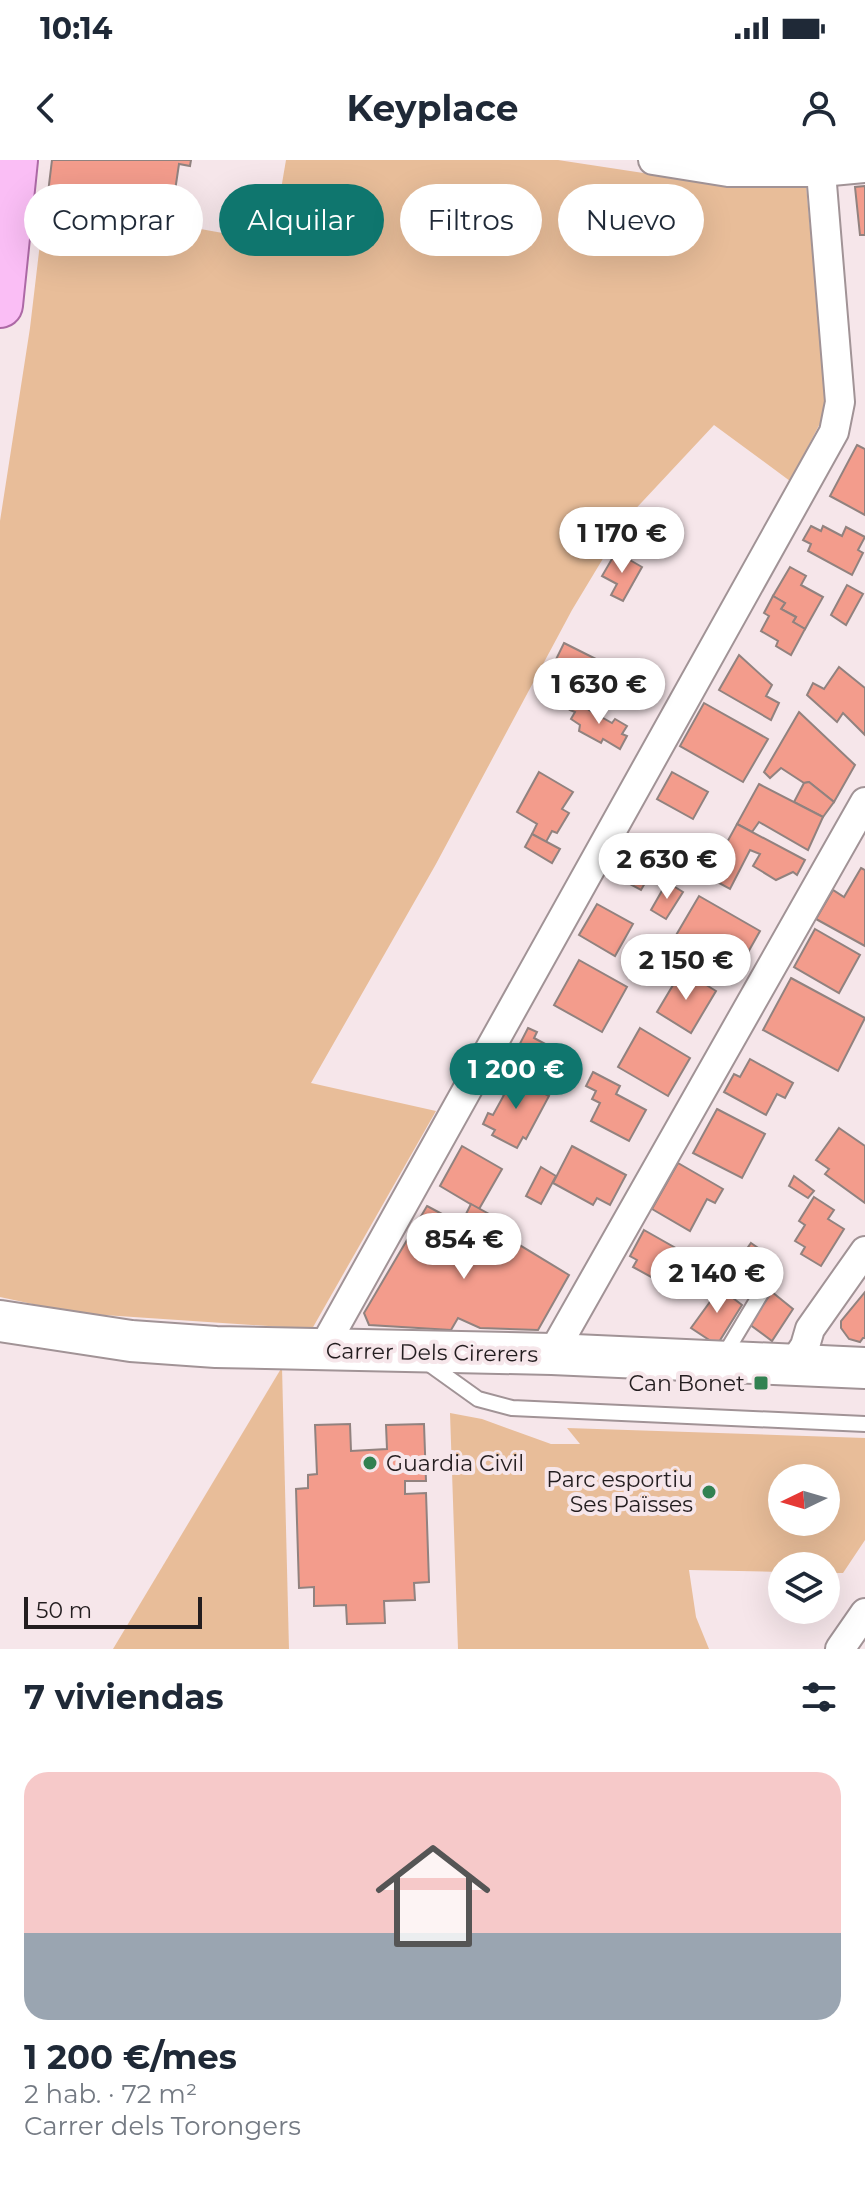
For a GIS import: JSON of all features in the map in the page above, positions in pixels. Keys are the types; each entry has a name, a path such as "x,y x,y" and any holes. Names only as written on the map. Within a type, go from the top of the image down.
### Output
{"main road":[{"path":"0,305 15,160"}],"street":[{"path":"653,160 728,172 820,166 865,168"},
{"path":"322,1350 834,432 840,402 820,166"},
{"path":"552,1354 865,802"},
{"path":"793,1364 805,1346 810,1329 865,1251"},
{"name":"Carrer Dels Cirerers","path":"0,1321 131,1341 216,1347 552,1354 865,1368"},
{"path":"840,1649 865,1613"}],"lane":[{"path":"720,1361 766,1285"},
{"path":"412,1351 478,1399 512,1408 865,1424"}],"shaded area":[{"path":"286,160 558,160 722,185 806,185 827,410 790,481 714,425 628,517 572,610 436,864 311,1083 436,1111 312,1329 74,1313 0,1297 0,521 39,256 203,256 203,230 219,232 219,256 384,256 384,184 282,184"},
{"path":"282,1367 289,1649 113,1649"},
{"path":"450,1413 482,1419 551,1444 580,1444 567,1428 865,1438 865,1540 843,1573 840,1573 840,1552 768,1552 768,1572 689,1570 696,1617 709,1649 458,1649"}],"building":[{"path":"52,160 191,160 190,166 179,164 176,184 49,184"},
{"path":"865,186 865,235 860,235 855,187"},
{"path":"857,445 865,449 865,515 830,496"},
{"path":"811,526 821,531 823,526 842,536 846,527 865,537 858,550 863,553 852,575 808,551 811,544 803,540"},
{"path":"616,552 642,567 623,601 611,595 617,584 602,576"},
{"path":"790,567 806,576 801,585 823,597 805,629 793,622 796,617 781,609 785,603 773,596"},
{"path":"847,585 863,594 846,625 831,615"},
{"path":"773,596 785,603 781,609 796,617 793,622 805,629 791,655 776,646 778,641 761,631 769,616 764,613"},
{"path":"564,643 596,659 573,706 541,690"},
{"path":"739,655 772,685 766,696 779,703 771,720 719,690"},
{"path":"839,667 865,688 865,735 843,713 837,722 807,695 813,683 824,689"},
{"path":"581,701 591,706 589,710 612,723 615,719 627,726 622,734 627,736 620,749 579,731 580,725 571,719 575,712 570,710 573,706 577,708"},
{"path":"704,703 768,739 743,782 680,746"},
{"path":"799,712 855,765 834,802 809,782 804,783 781,768 770,778 764,772"},
{"path":"539,772 573,792 562,809 569,813 557,833 552,831 546,842 532,834 537,824 517,812"},
{"path":"672,772 708,792 693,819 657,799"},
{"path":"809,782 834,802 823,817 794,802 804,783"},
{"path":"759,784 823,817 808,850 759,822 752,832 737,824"},
{"path":"737,824 805,860 797,875 793,872 776,880 753,866 760,854 750,850 730,889 708,877"},
{"path":"532,834 560,849 552,863 525,847"},
{"path":"637,837 663,852 641,890 615,876"},
{"path":"861,868 865,870 865,946 816,919 833,890 844,897"},
{"path":"667,882 683,892 666,919 651,910"},
{"path":"699,896 760,931 737,972 675,937"},
{"path":"597,904 633,924 615,956 579,935"},
{"path":"815,929 860,955 839,993 794,967"},
{"path":"579,960 627,987 602,1032 554,1005"},
{"path":"682,970 716,991 691,1033 657,1012"},
{"path":"791,978 865,1018 838,1071 763,1030"},
{"path":"528,1028 537,1032 534,1038 564,1054 549,1084 510,1063"},
{"path":"640,1028 690,1058 668,1096 618,1067"},
{"path":"750,1059 793,1083 785,1098 777,1094 766,1115 724,1092 734,1074 740,1077"},
{"path":"504,1072 549,1096 526,1139 523,1137 517,1148 492,1135 495,1130 483,1124 488,1113 493,1115 504,1095 500,1093 504,1087 498,1084"},
{"path":"593,1072 620,1086 616,1094 646,1110 629,1141 591,1121 600,1103 592,1099 596,1091 586,1086"},
{"path":"717,1109 765,1134 742,1178 693,1153"},
{"path":"839,1128 865,1146 865,1203 825,1174 829,1169 816,1160"},
{"path":"462,1146 502,1169 479,1209 440,1186"},
{"path":"572,1146 626,1175 610,1205 597,1198 593,1205 553,1183"},
{"path":"678,1163 723,1189 715,1203 707,1199 690,1231 652,1209"},
{"path":"541,1167 556,1176 541,1204 526,1196"},
{"path":"794,1176 814,1191 808,1198 789,1186"},
{"path":"814,1197 834,1210 828,1219 844,1229 821,1266 801,1254 805,1247 795,1241 805,1225 799,1221"},
{"path":"471,1204 507,1224 500,1238 464,1218"},
{"path":"427,1206 498,1244 503,1235 569,1275 538,1330 480,1328 458,1318 451,1330 369,1325 364,1313"},
{"path":"644,1230 709,1267 694,1294 687,1289 684,1295 633,1267 637,1260 630,1256"},
{"path":"751,1243 777,1261 770,1271 765,1268 754,1285 732,1270"},
{"path":"712,1282 742,1305 717,1345 691,1328 712,1299 704,1293"},
{"path":"772,1292 793,1309 772,1341 749,1324"},
{"path":"865,1292 865,1338 860,1342 849,1339 841,1328 841,1321"},
{"path":"350,1424 351,1451 387,1449 386,1425 424,1424 426,1481 405,1481 405,1494 426,1493 429,1582 414,1583 415,1600 384,1601 385,1623 347,1624 346,1605 314,1606 314,1587 299,1588 296,1489 308,1488 308,1475 317,1474 315,1425"}],"place":[{"name":"Can Bonet","path":"761,1383"},
{"name":"Guardia Civil","path":"370,1463"},
{"name":"Parc esportiu Ses Païsses","path":"709,1492"}]}
